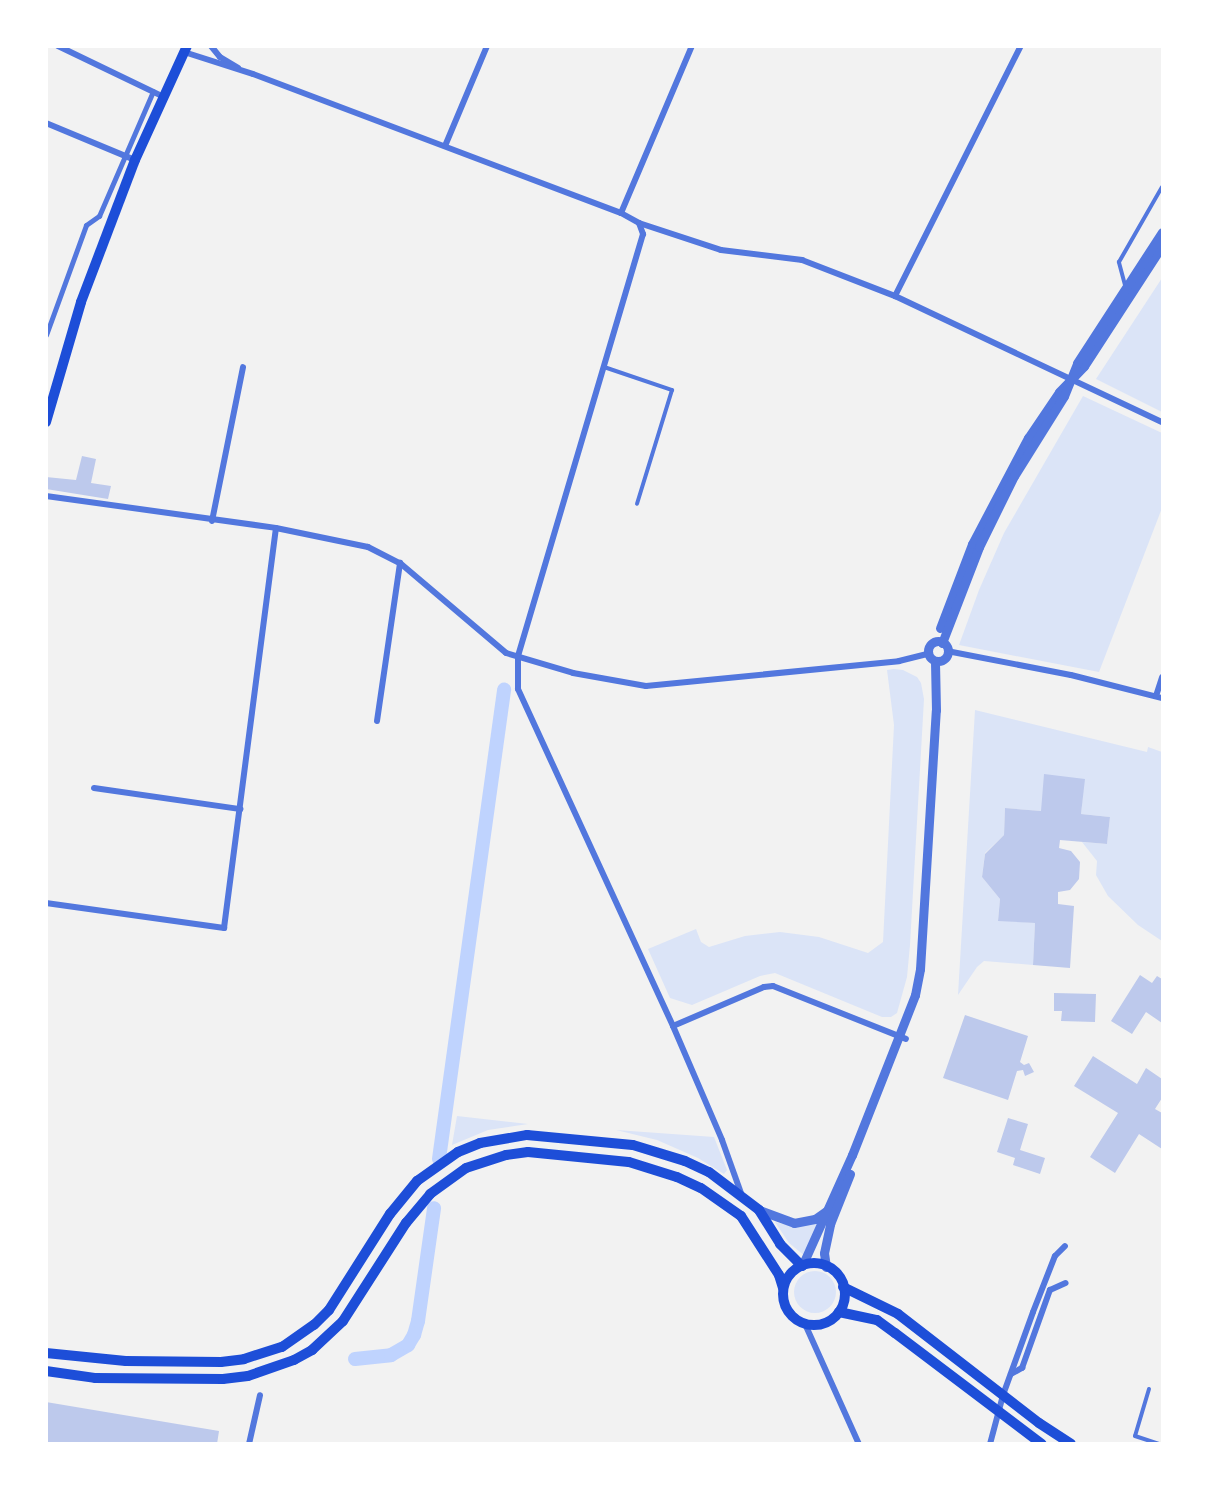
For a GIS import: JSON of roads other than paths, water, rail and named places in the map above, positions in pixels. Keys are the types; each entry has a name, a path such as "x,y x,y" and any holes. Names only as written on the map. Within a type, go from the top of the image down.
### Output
{"main road":[{"path":"46,422 81,302 158,93 185,49"},
{"path":"46,1353 107,1360 221,1362 244,1359 282,1347 314,1326 329,1310 390,1214 417,1181 458,1152 502,1138 558,1136 633,1145 685,1161 709,1172 741,1193 759,1210 780,1244 802,1266"},
{"path":"46,1371 95,1378 223,1379 248,1376 294,1360 312,1350 343,1322 416,1208 430,1194 466,1168 517,1154 567,1155 629,1162 678,1177 701,1188 741,1216 779,1275 789,1313 805,1324 821,1324 831,1320 839,1312 844,1300 843,1287 835,1273 826,1266 812,1264 802,1266 792,1272 783,1288"},
{"path":"843,1287 898,1314 1003,1395 1071,1443"},
{"path":"839,1312 877,1320 1042,1443"}],"street":[{"path":"46,335 86,225 99,216 124,156 158,93 58,46"},
{"path":"211,46 220,57 244,71"},
{"path":"445,146 487,46"},
{"path":"621,213 692,46"},
{"path":"895,296 1021,46"},
{"path":"185,49 621,213 639,223 721,250 802,260 895,296 1162,422"},
{"path":"46,123 105,145 135,160"},
{"path":"639,223 643,234 518,656 518,689 672,1026 722,1140 741,1193"},
{"path":"1129,290 1162,232"},
{"path":"826,1266 824,1253 830,1224 903,1037 920,969 937,680 935,658 930,646 939,642 979,547 1014,476 1064,396 1077,363 1162,246"},
{"path":"212,521 243,367"},
{"path":"46,496 212,521 276,528 351,542 381,552 400,563 498,648 573,673 646,686 935,658 947,651"},
{"path":"46,903 224,927 276,528"},
{"path":"377,721 400,563"},
{"path":"939,642 947,651 1071,675 1159,697 1162,677"},
{"path":"94,788 240,808"},
{"path":"672,1026 764,987 773,986 903,1037"},
{"path":"802,1266 903,1037"},
{"path":"759,1210 794,1223 814,1219 828,1209"},
{"path":"990,1443 1010,1374 1055,1256 1065,1246"},
{"path":"1010,1374 1022,1368 1050,1290 1066,1282"},
{"path":"805,1324 859,1443"},
{"path":"249,1443 260,1395"}],"lane":[{"path":"1129,290 1119,262 1162,187"},
{"path":"604,367 672,390 637,504"},
{"path":"1149,1389 1135,1436 1160,1443"}],"waterway":[{"path":"439,1159 504,689"},
{"path":"355,1359 391,1355 408,1345 414,1335 434,1208"}]}
